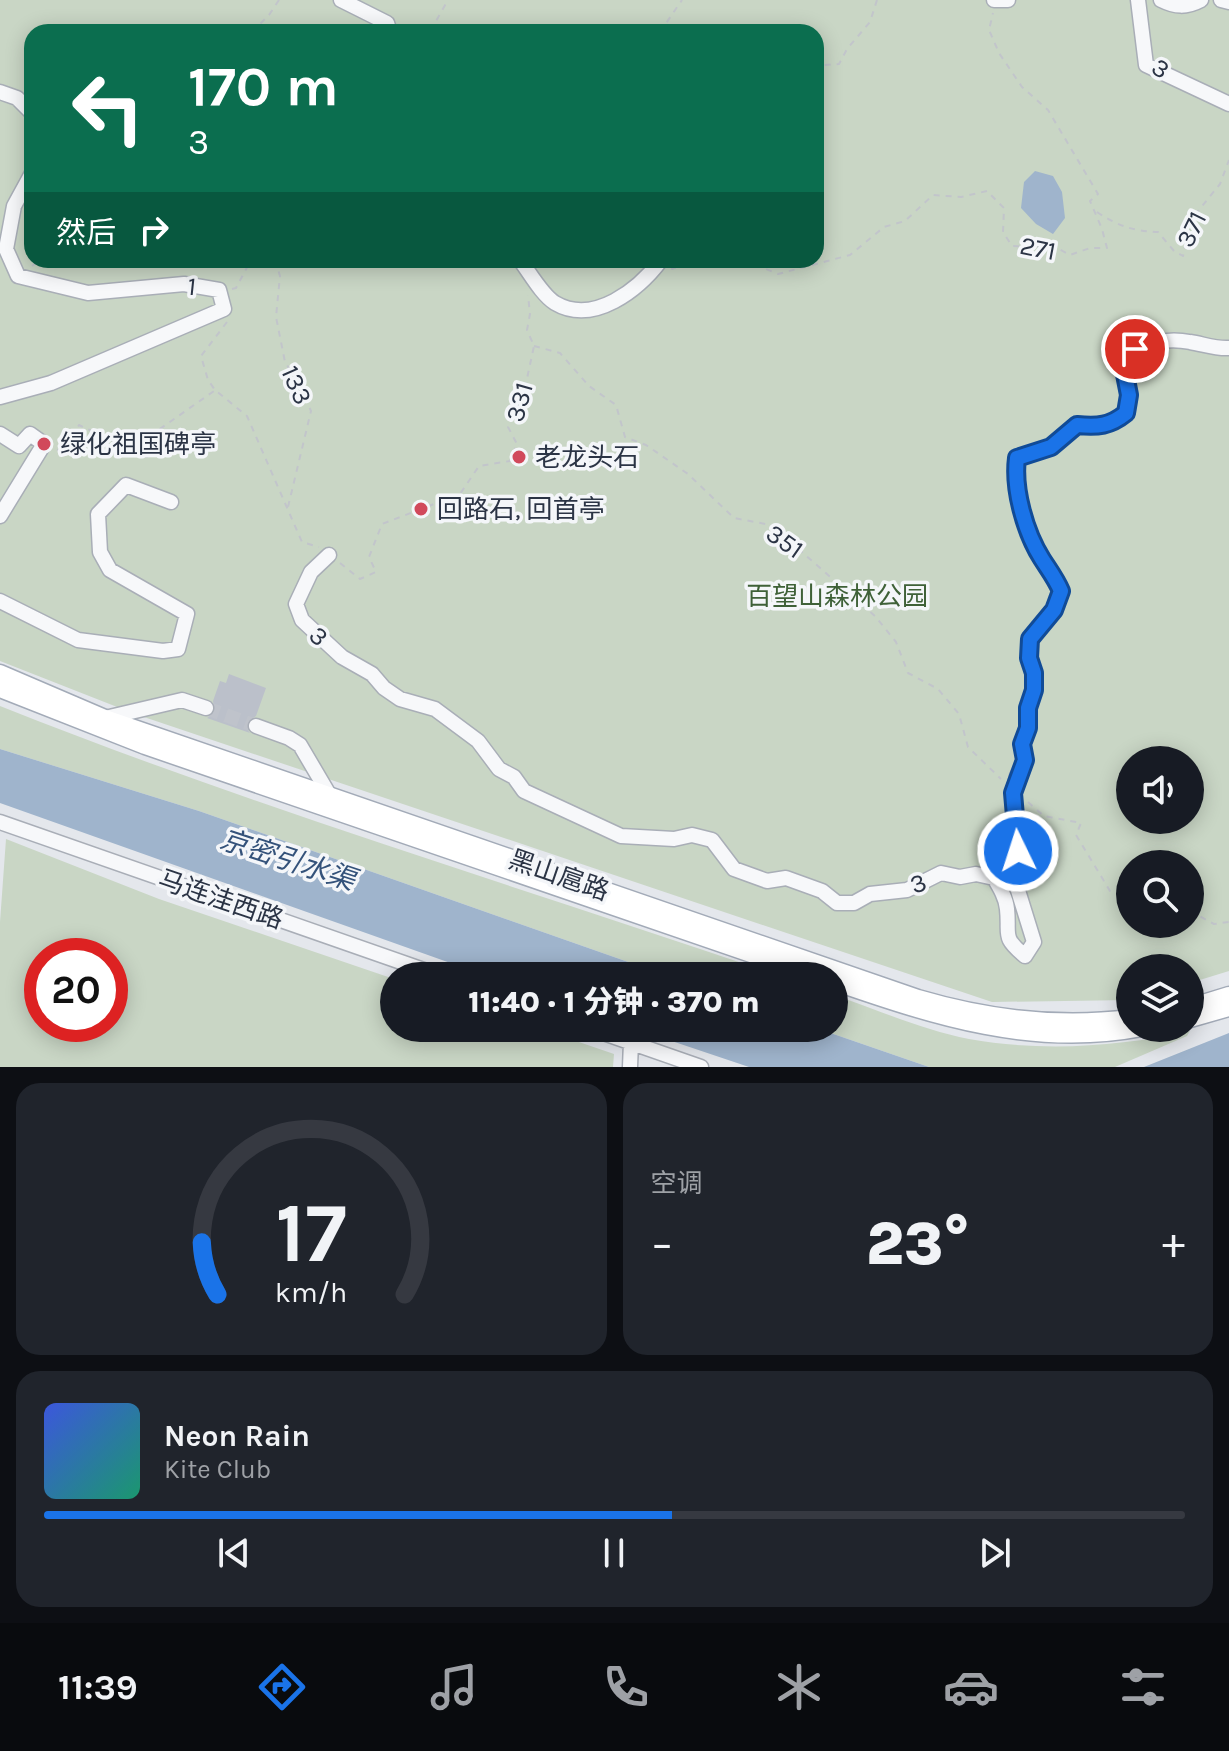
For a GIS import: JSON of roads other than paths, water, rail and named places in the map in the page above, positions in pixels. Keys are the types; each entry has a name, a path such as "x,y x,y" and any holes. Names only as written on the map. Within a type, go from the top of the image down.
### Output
{"main road":[{"name":"黑山扈路","path":"0,673 105,718 946,1006 1002,1017 1063,1022 1116,1019"},
{"name":"黑山扈路","path":"0,689 145,746 774,962"},
{"path":"848,987 939,1017 980,1026 1062,1034 1116,1030"},
{"path":"1204,1003 1229,995"},
{"path":"1204,1015 1229,1008"}],"street":[{"path":"341,0 387,24"},
{"path":"995,0 1008,0"},
{"name":"3","path":"1138,0 1146,65 1229,104"},
{"path":"1161,0 1174,6 1191,5 1201,0"},
{"path":"1221,0 1229,2"},
{"path":"0,92 17,98 24,105"},
{"name":"1","path":"0,397 51,383 224,309 219,290 184,284 88,293 18,276 6,249 14,206 24,188"},
{"path":"526,268 554,302 570,308 592,310 640,285 654,268"},
{"name":"3","path":"329,555 311,572 296,604 302,620 342,657 372,674 384,688 400,699 435,709 478,741 499,769 514,777 524,791 621,836 674,839 692,835 712,840 734,869 767,881 786,878 822,891 837,903 854,903 870,894 907,890 941,873 994,878 1003,893 1007,910 1005,929 1011,944 1025,956 1034,942 1012,871 1018,851 1014,790 1025,760 1022,744 1034,690 1034,673 1029,658 1030,639 1054,610 1061,591 1026,529 1015,477 1017,458 1051,447 1077,425 1096,427 1114,424 1126,413 1129,395 1122,359 1135,349 1151,343 1177,341 1229,348"},
{"path":"0,434 19,446 30,434 44,444 0,516"},
{"path":"0,601 78,640 163,651 178,649 187,614 110,570 100,552 98,514 126,485 171,502"},
{"path":"105,718 182,700 206,708"},
{"path":"256,726 300,745 330,796"},
{"name":"马连洼西路","path":"0,822 401,962"},
{"path":"630,1067 631,1042 701,1067"}],"water":[{"path":"1035,171 1053,176 1062,192 1065,218 1053,234 1036,224 1021,208 1024,182"},
{"name":"京密引水渠","path":"0,749 199,811 628,962 448,962 0,803"},
{"path":"1229,1033 1229,1067 1144,1067"},
{"path":"848,1039 929,1067 749,1067 675,1042 848,1042"}],"tunnel":[{"path":"206,708 256,726"}],"place":[{"name":"绿化祖国碑亭","path":"44,444"},
{"name":"老龙头石","path":"519,457"},
{"name":"回路石, 回首亭","path":"421,509"}],"park label":[{"name":"百望山森林公园","path":"837,596"}]}
